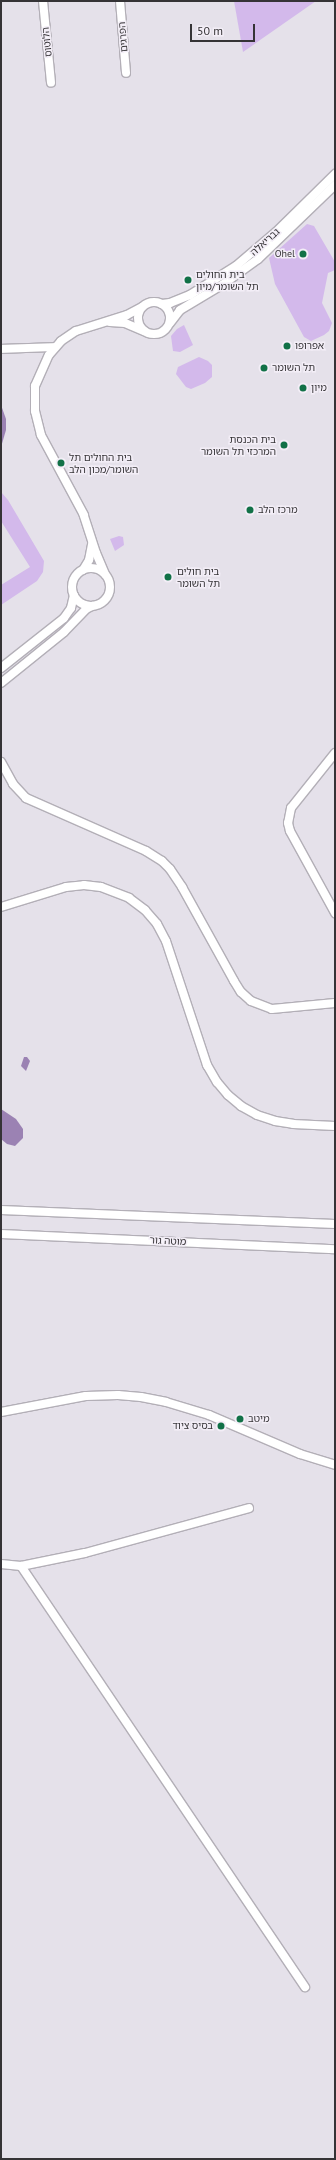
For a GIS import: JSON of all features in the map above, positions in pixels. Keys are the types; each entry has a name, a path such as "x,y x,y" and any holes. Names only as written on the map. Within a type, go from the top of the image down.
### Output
{"street":[{"name":"הלוטוס","path":"43,1 51,83"},
{"name":"הפרגים","path":"120,1 126,73"},
{"name":"גבריאלה","path":"162,304 170,303 190,295 246,259 335,174"},
{"name":"גבריאלה","path":"170,323 180,310 222,285 258,259 335,185"},
{"path":"1,683 60,635 86,609 102,603 108,595 110,584 92,541 84,515 46,446 37,421 36,386 43,364 55,347 76,331 97,323 128,315 152,302 162,304 169,312 170,323 163,332 158,334 148,333 125,323 97,323"},
{"path":"142,307 138,316 139,321 148,333"},
{"path":"1,349 55,347"},
{"path":"1,668 64,618 71,608 74,595 74,580 89,560 92,541"},
{"path":"82,570 94,568 105,574"},
{"path":"74,595 82,603 92,606"},
{"path":"335,753 291,808 288,823 290,831 335,913"},
{"path":"1,762 13,784 26,798 146,851 166,865 182,887 234,981 241,992 251,1001 272,1009 335,1003"},
{"path":"1,908 66,887 84,885 101,886 130,898 145,910 157,924 166,941 207,1065 217,1082 228,1095 240,1106 257,1115 275,1121 293,1124 335,1126"},
{"path":"1,1210 335,1224"},
{"name":"מוטה גור","path":"1,1234 335,1249"},
{"path":"1,1412 86,1396 118,1395 141,1397 166,1402 209,1415 300,1454 335,1465"},
{"path":"1,1564 21,1566 126,1542 249,1508"},
{"path":"21,1566 305,1987"}],"shaded area":[{"path":"234,1 316,1 243,52"},
{"path":"307,224 314,226 335,262 335,270 328,273 322,303 332,323 329,331 311,341 304,337 275,284 269,258"},
{"path":"184,325 193,345 180,352 173,351 171,336 177,329"},
{"path":"199,357 208,361 212,365 212,377 205,383 191,389 186,387 176,374 178,367"},
{"path":"1,405 6,419 6,430 1,447"},
{"path":"1,492 8,500 44,561 43,572 37,581 1,605 1,585 30,567 1,521"},
{"path":"119,536 123,537 124,545 115,551 110,539"},
{"path":"24,1057 27,1057 30,1061 26,1071 21,1066"},
{"path":"1,1109 16,1119 23,1129 23,1138 15,1146 7,1144 1,1139"}],"place":[{"name":"Ohel","path":"303,254"},
{"name":"בית החולים תל השומר/מיון","path":"188,280"},
{"name":"אפרופו","path":"287,346"},
{"name":"תל השומר","path":"264,368"},
{"name":"מיון","path":"303,388"},
{"name":"בית הכנסת המרכזי תל השומר","path":"284,445"},
{"name":"בית החולים תל השומר/מכון הלב","path":"61,463"},
{"name":"מרכז הלב","path":"250,510"},
{"name":"בית חולים תל השומר","path":"168,577"},
{"name":"מיטב","path":"240,1419"},
{"name":"בסיס ציוד","path":"221,1426"}]}
